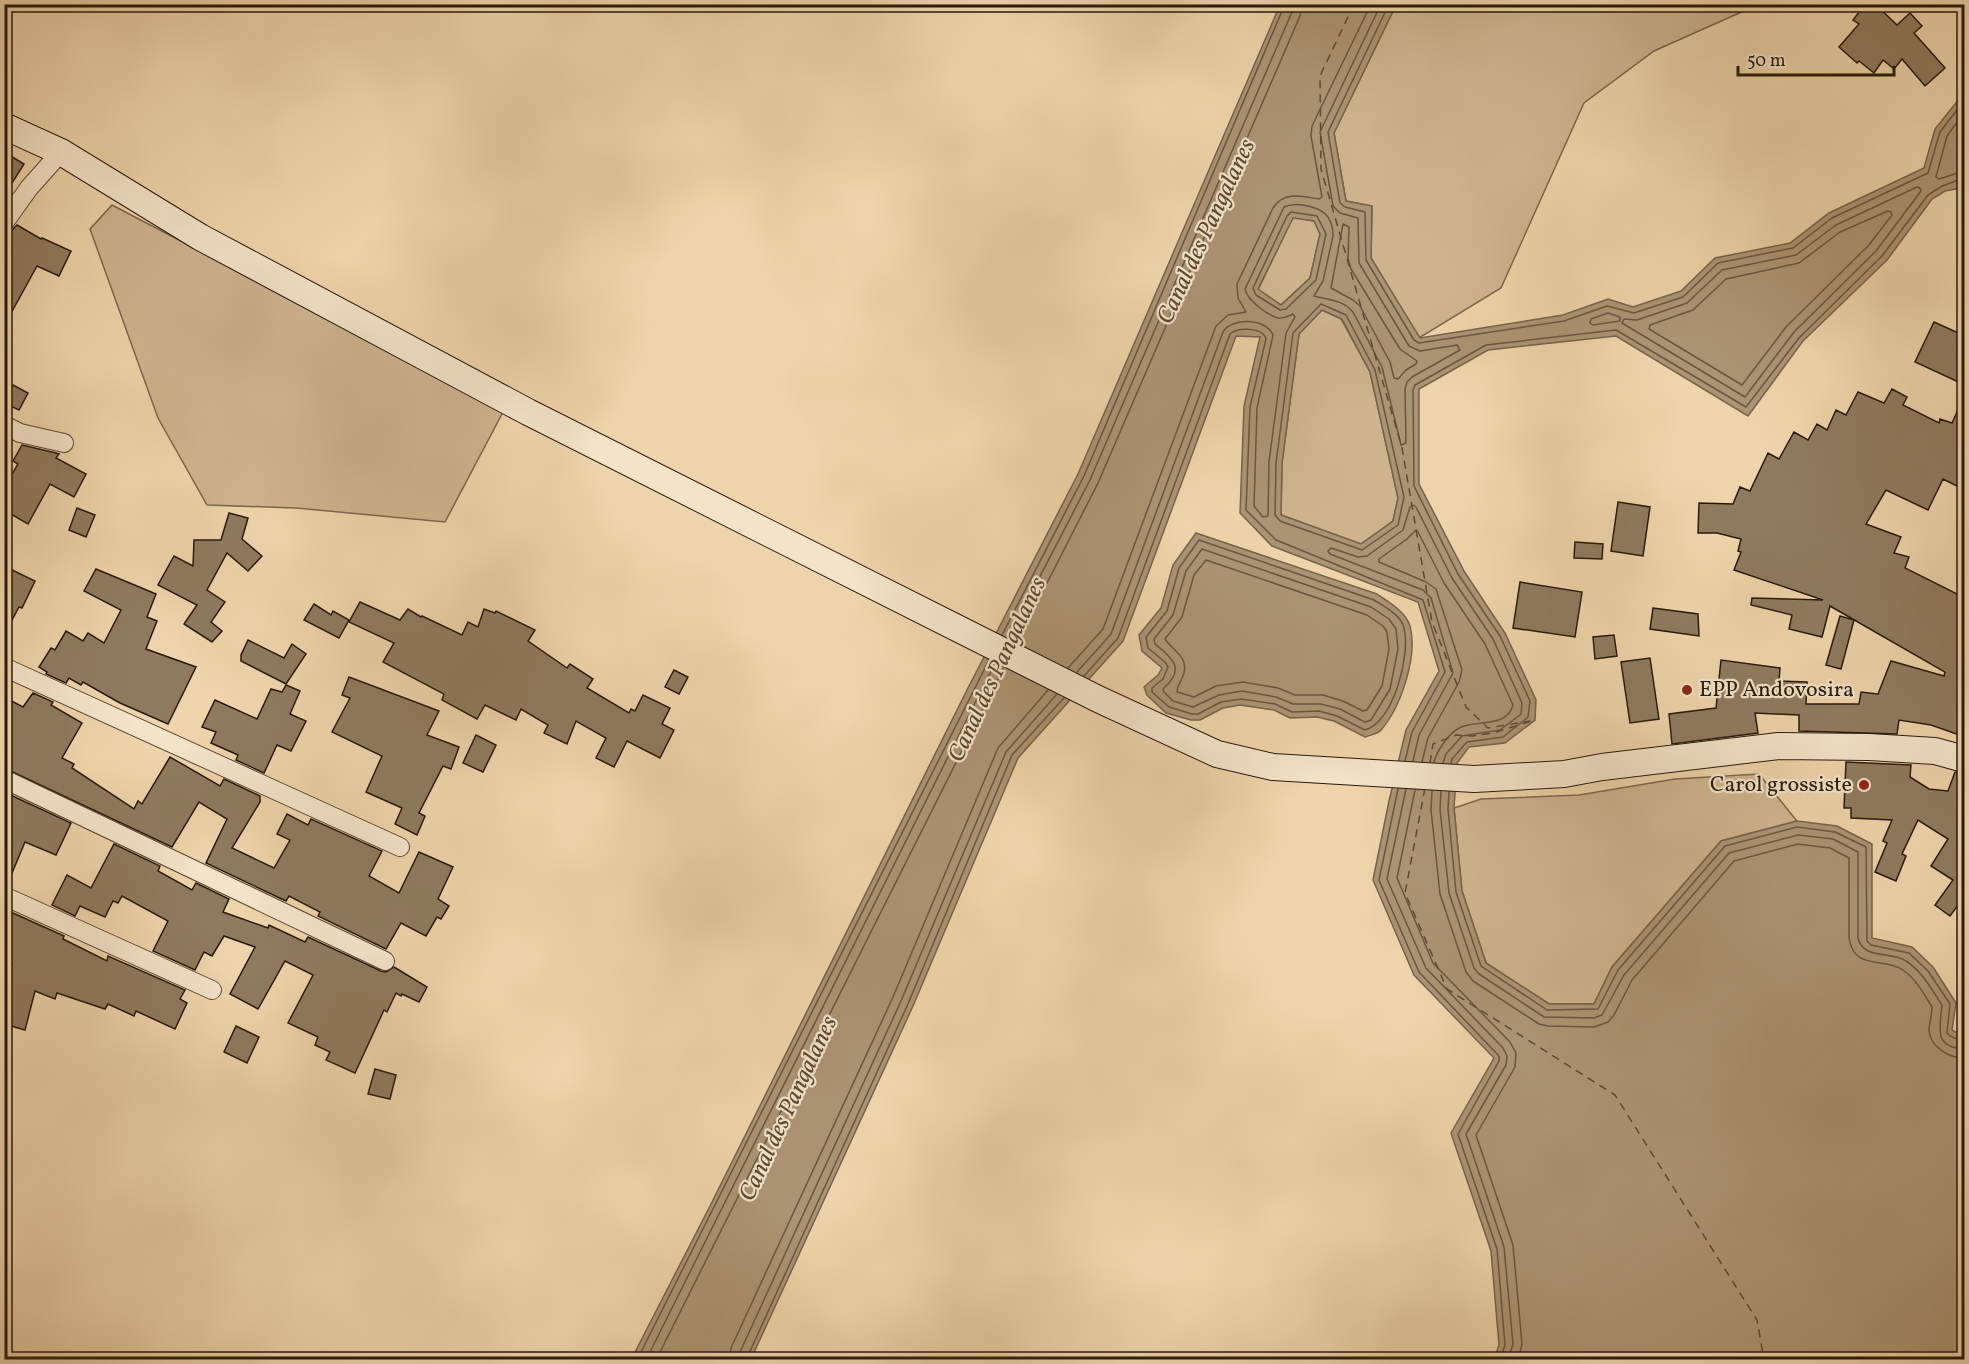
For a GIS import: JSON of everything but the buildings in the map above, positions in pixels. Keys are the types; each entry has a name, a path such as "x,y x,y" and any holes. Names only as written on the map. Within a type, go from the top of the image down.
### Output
{"street":[{"path":"4,126 61,152 200,237 517,406 1098,699 1217,754 1273,767 1474,778 1564,774 1602,767 1779,746 1869,747 1935,751 1965,759"},
{"path":"4,223 29,188 61,152"},
{"path":"4,425 20,433 64,443"},
{"path":"4,667 400,847"},
{"path":"4,779 385,961"},
{"path":"4,896 212,990"}],"shaded area":[{"path":"1396,5 1754,5 1654,51 1584,103 1501,288 1419,338 1371,258 1372,206 1346,201 1334,133"},
{"path":"112,205 504,410 445,522 296,508 207,505 158,418 90,229"},
{"path":"1293,217 1314,221 1320,234 1310,278 1281,305 1258,290"},
{"path":"1322,310 1341,319 1370,372 1398,498 1393,521 1361,544 1281,515 1282,463 1299,334"},
{"path":"1759,774 1797,821 1721,841 1612,967 1594,1004 1549,1004 1486,963 1462,891 1454,808 1481,799 1579,795 1675,779"}],"water":[{"name":"Canal des Pangalanes","path":"1280,5 1396,5 1334,133 1346,201 1372,206 1371,258 1420,338 1563,315 1608,299 1633,307 1681,291 1715,258 1790,243 1829,213 1924,168 1935,129 1964,93 1964,173 1961,188 1945,191 1932,199 1887,260 1803,341 1748,416 1616,336 1488,350 1419,389 1419,484 1464,571 1505,633 1536,700 1535,720 1505,743 1469,747 1457,763 1454,808 1462,891 1486,963 1549,1004 1594,1004 1612,967 1721,841 1797,821 1837,826 1872,844 1872,938 1912,947 1933,967 1956,1003 1952,1030 1964,1037 1964,1359 1494,1359 1499,1345 1491,1251 1451,1133 1494,1058 1414,975 1373,880 1406,730 1439,671 1418,602 1272,546 1240,513 1244,406 1260,337 1236,336 1123,641 1018,758 913,1006 751,1359 631,1360 968,688 1078,474","holes":["1293,218 1314,221 1320,234 1310,278 1281,305 1258,289","1322,310 1342,319 1370,372 1398,498 1393,521 1361,544 1281,515 1282,463 1299,334"]},
{"path":"1196,533 1377,594 1401,612 1408,621 1412,638 1410,666 1395,708 1380,731 1365,737 1334,721 1317,717 1290,718 1274,710 1240,705 1223,708 1200,720 1191,720 1166,713 1147,695 1144,687 1158,675 1162,668 1142,651 1139,635 1161,608 1173,565"}],"ferry route":[{"path":"1354,4 1320,76 1321,169 1402,448 1432,622 1466,707 1488,728 1530,721"},
{"path":"1430,763 1433,744 1456,735 1472,736 1493,733 1535,720"},
{"path":"1425,788 1405,893 1447,989 1615,1095 1757,1320 1764,1360"}],"place":[{"name":"EPP Andovosira","path":"1687,690"},
{"name":"Carol grossiste","path":"1864,785"}]}
